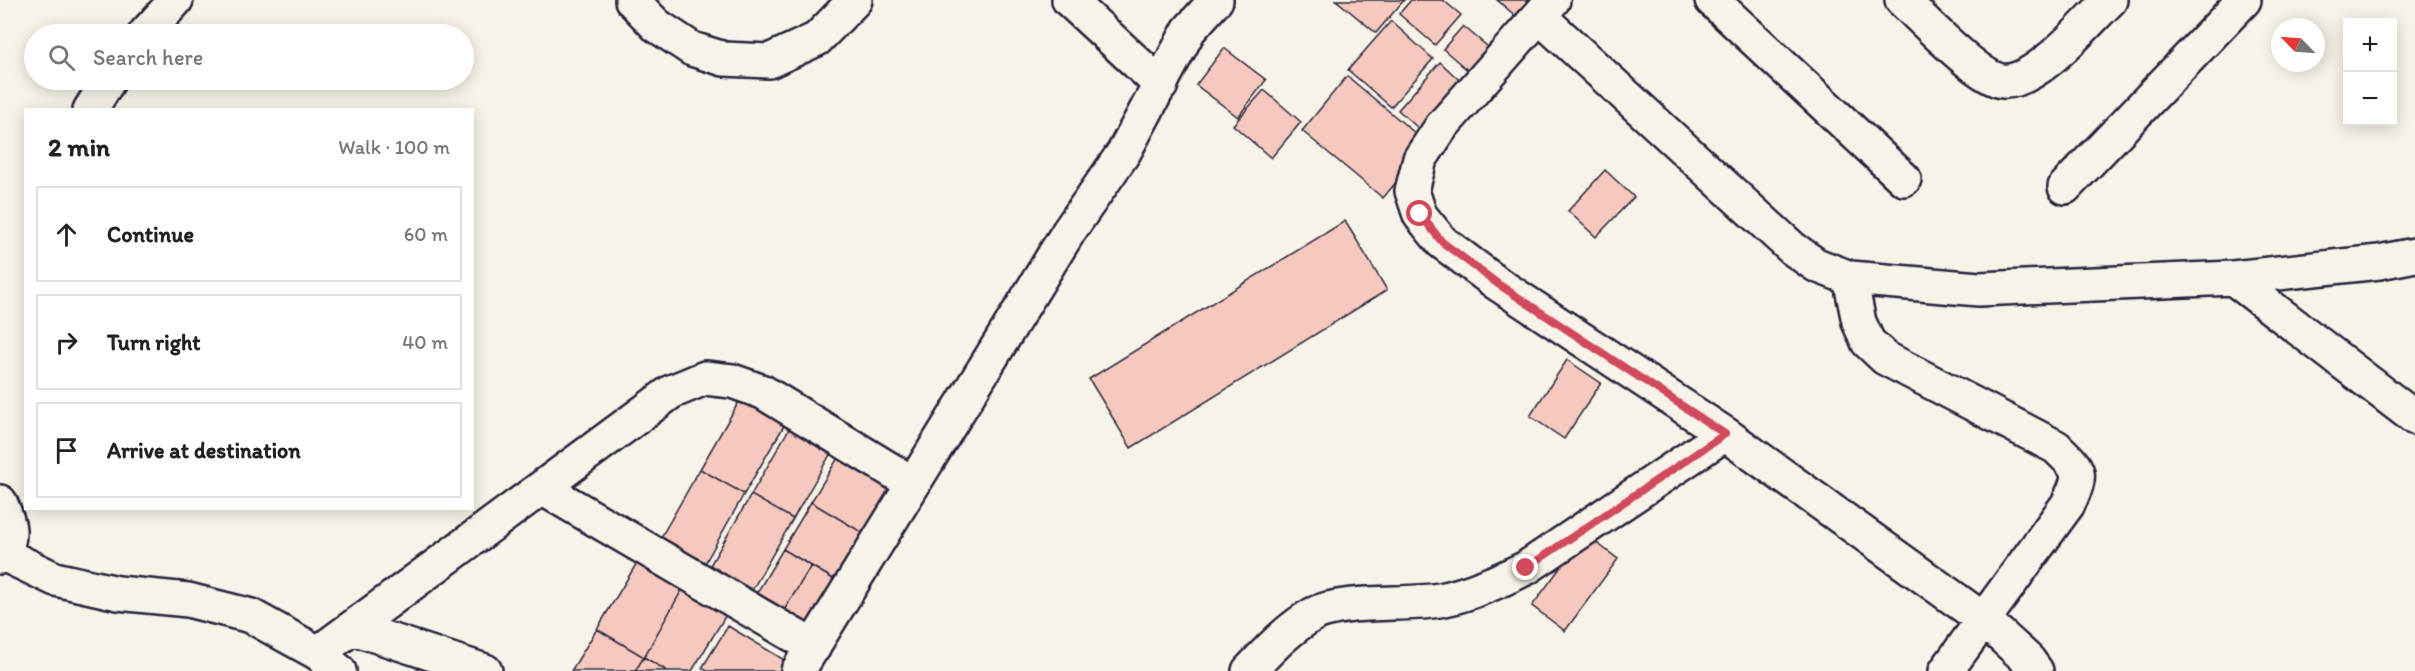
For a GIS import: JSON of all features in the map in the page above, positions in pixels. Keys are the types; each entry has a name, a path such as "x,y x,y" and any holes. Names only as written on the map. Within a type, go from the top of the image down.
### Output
{"street":[{"path":"154,24 176,0"},
{"path":"632,0 657,25 692,49 724,59 769,61 817,39 855,0"},
{"path":"1069,0 1161,85"},
{"path":"542,488 806,659 912,483 1069,231 1124,152 1189,30 1216,0"},
{"path":"1712,0 1904,179"},
{"path":"1902,0 1980,71 2002,81 2022,78 2041,68 2110,0"},
{"path":"2065,187 2244,0"},
{"path":"2037,671 1984,620 1725,434 1498,284 1442,242 1420,214 1412,191 1419,159 1442,126 1546,8 1792,248 1816,265 1850,278 1979,289 2233,278 2379,262 2415,255"},
{"path":"91,108 103,90"},
{"path":"1850,278 1859,322 1868,342 1885,358 2056,447 2076,466 2078,482 2068,504 1946,671"},
{"path":"2233,278 2415,418"},
{"path":"0,502 9,524 10,539 1,556 55,579 118,592 188,600 250,616 329,662 352,628 670,392 705,378 732,381 763,392 912,483"},
{"path":"1249,671 1278,640 1316,614 1352,605 1434,601 1496,583 1526,568 1725,434"},
{"path":"352,628 485,671"}],"building":[{"path":"1336,0 1404,0 1376,33"},
{"path":"1411,0 1443,0 1461,15 1435,45 1399,14"},
{"path":"1497,0 1544,0 1524,23"},
{"path":"1391,21 1433,59 1391,107 1348,70"},
{"path":"1463,26 1499,56 1479,80 1443,49"},
{"path":"1224,48 1266,80 1238,117 1196,85"},
{"path":"1440,62 1470,90 1428,137 1398,110"},
{"path":"1347,76 1428,144 1383,198 1302,131"},
{"path":"1264,90 1301,122 1271,158 1233,125"},
{"path":"1605,170 1634,197 1596,237 1568,211"},
{"path":"1345,221 1387,290 1131,448 1089,379"},
{"path":"1567,360 1601,383 1564,439 1530,416"},
{"path":"741,398 785,424 744,494 700,469"},
{"path":"793,422 835,446 793,519 751,495"},
{"path":"839,456 895,490 868,536 811,502"},
{"path":"700,469 744,494 704,565 660,539"},
{"path":"751,495 793,519 751,592 709,567"},
{"path":"811,502 868,536 840,583 783,549"},
{"path":"1585,534 1618,559 1565,631 1532,606"},
{"path":"783,549 811,566 783,612 755,596"},
{"path":"638,561 683,588 644,657 597,629"},
{"path":"811,566 840,583 811,630 783,612"},
{"path":"683,588 726,615 692,671 667,671 644,657"},
{"path":"728,626 786,661 780,671 707,671 702,668"},
{"path":"597,629 644,657 635,671 571,671"},
{"path":"644,657 667,671 635,671"}],"route":[{"path":"1420,214 1442,242 1498,284 1725,434 1526,568"}]}
